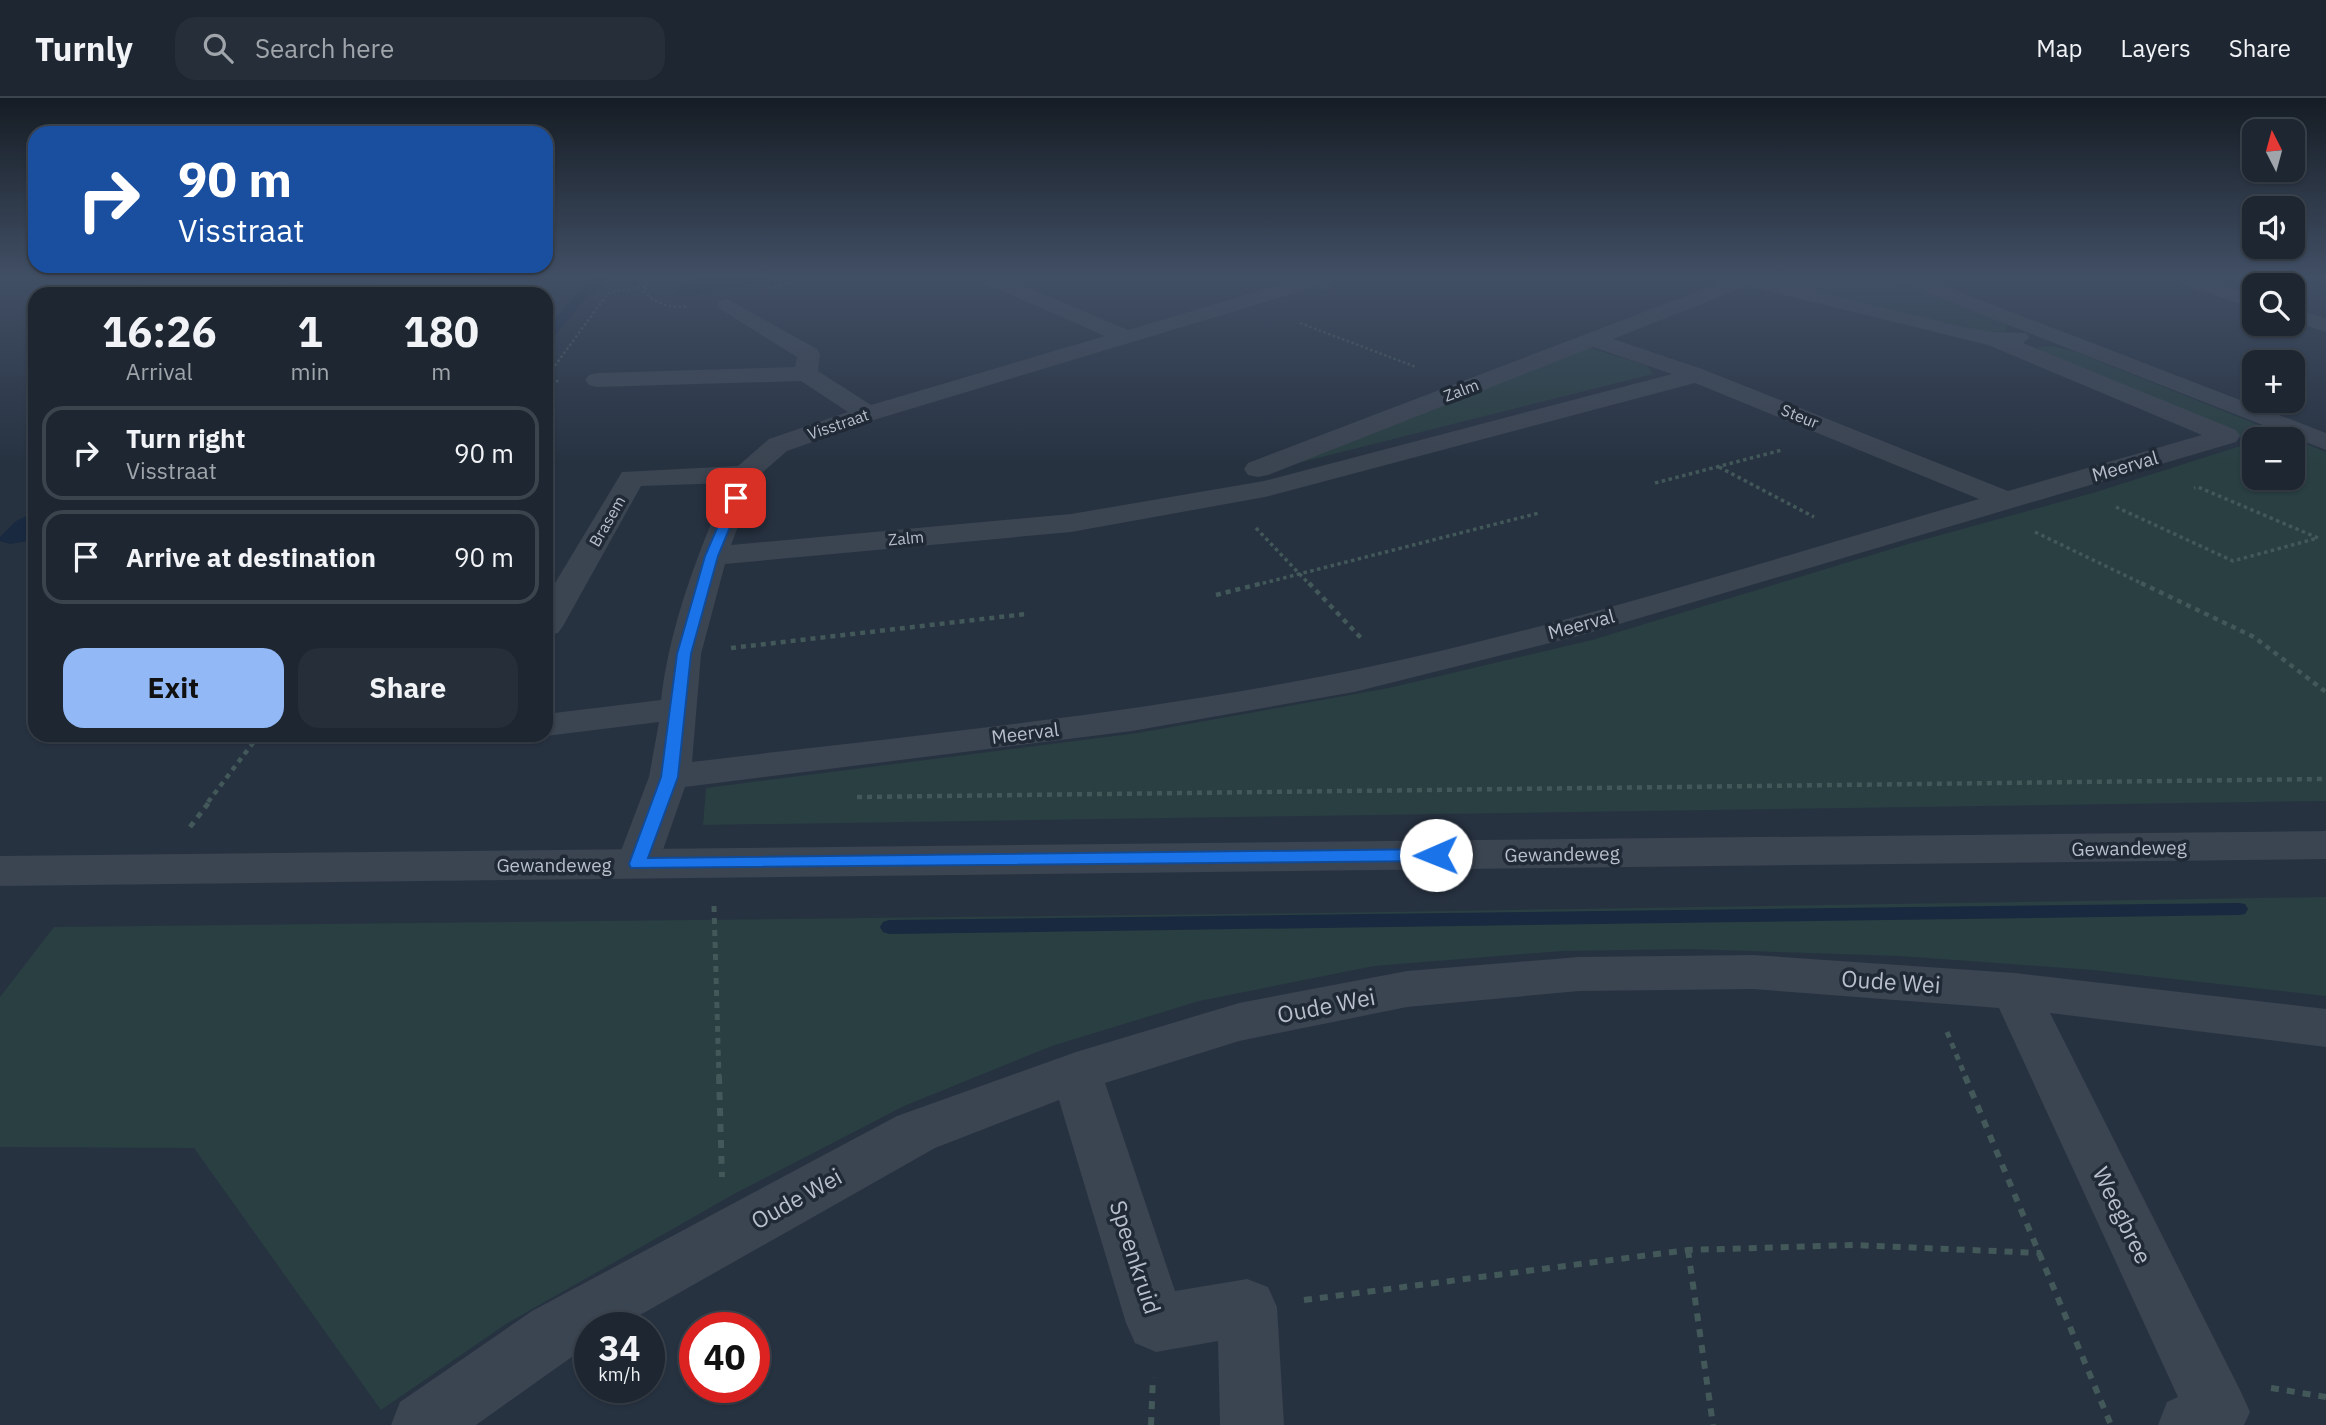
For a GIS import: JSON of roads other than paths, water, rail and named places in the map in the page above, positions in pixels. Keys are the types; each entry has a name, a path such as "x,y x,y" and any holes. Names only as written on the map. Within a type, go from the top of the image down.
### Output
{"street":[{"path":"742,338 748,351 806,374 856,421"},
{"name":"Visstraat","path":"637,864 670,777 684,654 712,556 745,474 778,445 1134,338"},
{"name":"Meerval","path":"670,777 1132,720 1393,672 1570,628 2227,436 1993,338"},
{"path":"2056,338 2326,442"},
{"name":"Steur","path":"1592,339 1697,375 1994,504"},
{"name":"Zalm","path":"1224,495 1238,477 1592,339"},
{"path":"597,380 748,351 809,354 806,374"},
{"name":"Zalm","path":"712,556 1070,523 1151,511 1265,489 1697,375"},
{"name":"Brasem","path":"553,614 632,478 745,474"},
{"path":"553,724 677,709"},
{"name":"Gewandeweg","path":"0,871 2326,845"},
{"name":"Oude Wei","path":"423,1425 553,1332 915,1132 1076,1072 1239,1022 1407,989 1579,974 1753,972 2015,991 2326,1028"},
{"name":"Weegbree","path":"2015,991 2217,1412 2190,1425"},
{"name":"Speenkruid","path":"1076,1072 1156,1323 1247,1307 1252,1425"}],"water":[{"path":"28,515 28,541 10,544 0,541 0,537 16,521"}],"waterway":[{"path":"889,927 2239,909"}]}
